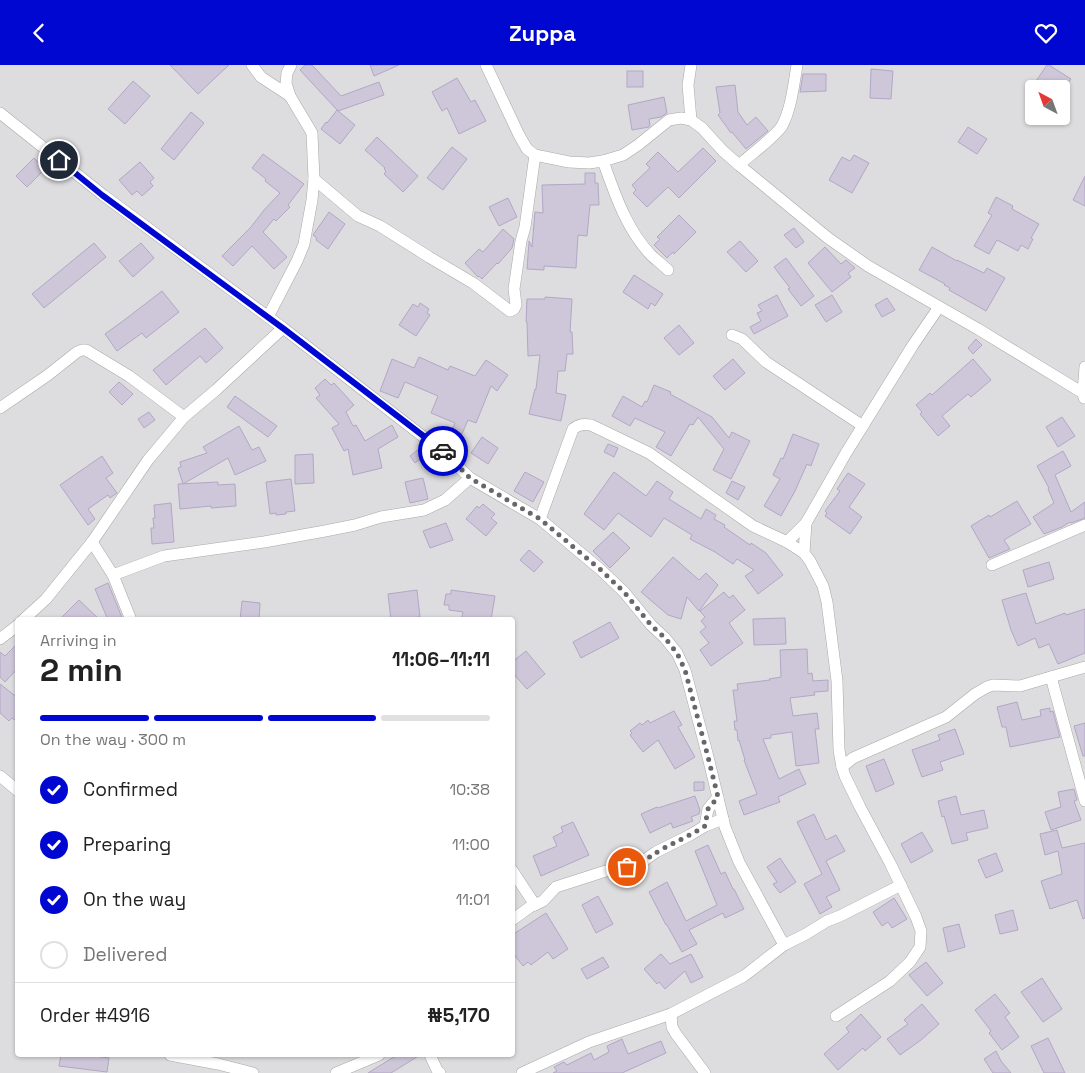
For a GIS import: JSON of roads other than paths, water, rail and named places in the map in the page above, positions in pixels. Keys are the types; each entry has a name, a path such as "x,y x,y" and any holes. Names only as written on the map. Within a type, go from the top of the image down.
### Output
{"street":[{"path":"252,65 261,77 290,95"},
{"path":"268,317 304,244 314,179 312,133 290,95 286,83 286,73 291,65"},
{"path":"486,65 519,135 527,149 535,155 569,162 589,163 603,161 623,155 644,141 669,120 680,118 691,120 702,128 739,165 828,238 868,266 978,329 1084,397"},
{"path":"691,65 688,85 691,120"},
{"path":"739,165 778,132 783,125 792,96 797,65"},
{"path":"0,113 102,195 284,329 444,452 470,478 540,519 601,570 624,592 677,653 685,670 725,827 739,862 784,945"},
{"path":"314,179 358,216 380,226 473,283 510,311 516,305 514,289 535,155"},
{"path":"603,161 622,211 635,235 650,254 668,270"},
{"path":"787,543 806,523 846,453 939,307"},
{"path":"27,617 46,599 92,542 148,460 184,417 284,329"},
{"path":"732,335 742,339 766,363 863,426"},
{"path":"0,408 21,395 76,352 86,350 128,376 184,417"},
{"path":"1084,397 1085,367"},
{"path":"540,519 573,429 578,425 591,425 650,453 753,525 804,553 810,561 823,585 827,602 836,681 842,767 860,807 901,885 921,931 920,947 910,962 890,981 836,1016"},
{"path":"113,575 164,556 264,542 355,525 381,517 424,510 445,500 470,478"},
{"path":"804,553 806,523"},
{"path":"992,565 1085,525"},
{"path":"92,542 113,575 130,617"},
{"path":"0,639 15,627"},
{"path":"842,767 853,758 946,717 987,687 993,685 1020,686 1085,667"},
{"path":"1051,677 1085,801"},
{"path":"840,750 853,758"},
{"path":"0,776 15,788"},
{"path":"705,826 708,809 718,797"},
{"path":"515,918 543,901 556,887 612,869 638,864 661,849 682,840 705,826 723,819"},
{"path":"515,875 535,905"},
{"path":"522,1073 589,1042 671,1014 744,976 784,945 827,921 901,885"},
{"path":"671,1014 672,1027 676,1034 705,1073"},
{"path":"181,1057 253,1073"},
{"path":"336,1073 374,1057"},
{"path":"431,1057 440,1073"}]}
